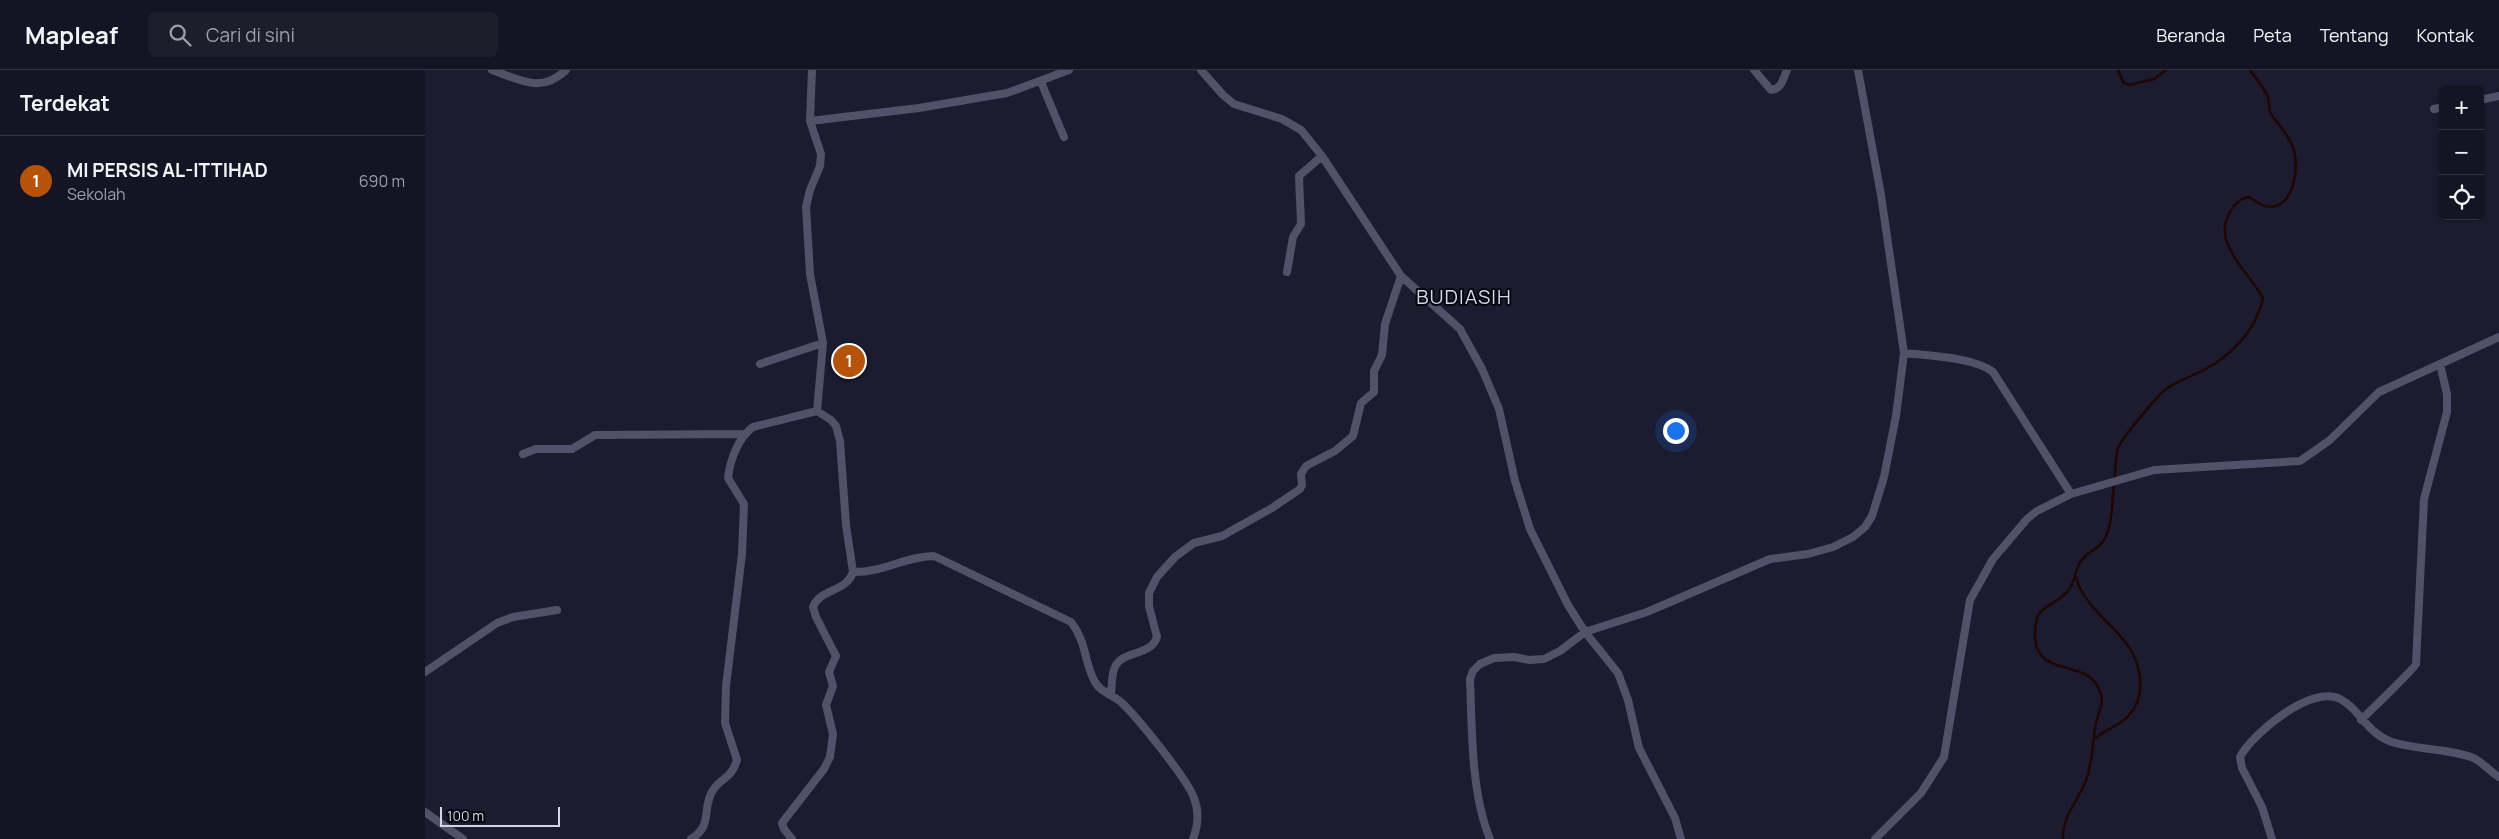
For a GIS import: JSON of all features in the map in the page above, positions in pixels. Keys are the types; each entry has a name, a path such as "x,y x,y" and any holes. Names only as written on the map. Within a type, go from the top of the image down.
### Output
{"street":[{"path":"494,70 526,82 541,84 553,81 566,70"},
{"path":"812,70 810,121 821,154 820,166 807,198 806,217 810,274 823,343 817,411"},
{"path":"810,121 1007,93 1041,82 1069,70"},
{"path":"1201,70 1229,100 1243,108 1292,124 1312,142 1401,276 1460,329 1482,369 1499,409 1515,481 1530,529 1561,592 1585,632 1608,659 1623,684 1639,748 1675,818 1681,839"},
{"path":"1754,70 1771,90 1781,85 1787,70"},
{"path":"1490,839 1480,815 1475,769 1470,679 1473,671 1480,664 1494,658 1514,657 1544,660 1560,651 1585,632 1638,615 1770,559 1808,554 1833,547 1853,537 1865,527 1872,516 1881,492 1896,416 1905,353 1881,195 1858,70"},
{"path":"1041,82 1064,137"},
{"path":"2484,99 2499,96"},
{"path":"2434,109 2439,108"},
{"path":"1287,272 1293,237 1301,224 1299,176 1322,156"},
{"path":"1111,696 1115,666 1118,662 1147,650 1155,642 1157,637 1149,606 1149,594 1157,577 1175,557 1194,543 1222,536 1272,508 1300,489 1302,485 1301,474 1306,466 1335,451 1353,436 1361,403 1374,392 1375,368 1382,356 1385,324 1401,276"},
{"path":"1875,839 1921,793 1944,757 1970,600 1977,584 1993,559 2019,526 2037,511 2071,494 2153,470 2300,461 2330,440 2379,392 2499,337"},
{"path":"760,364 823,343"},
{"path":"1905,353 1970,362 1987,367 1993,372 2071,494"},
{"path":"2361,720 2393,687 2413,671 2417,664 2424,499 2447,412 2447,394 2439,364"},
{"path":"691,839 699,833 705,823 711,792 730,776 737,760 725,723 726,686 742,554 744,504 728,478 733,459 745,434 759,424 817,411 831,420 836,426 840,441 846,525 853,572 846,584 819,599 813,607 816,617 837,656 829,672 833,686 827,705 833,728 833,741 824,769 782,823 783,829 792,839"},
{"path":"523,454 536,449 572,449 595,435 745,434"},
{"path":"853,572 874,571 911,559 934,556 1071,622 1082,639 1095,683 1124,705 1186,782 1197,806 1197,829 1193,839"},
{"path":"425,672 497,623 513,617 557,610"},
{"path":"2272,839 2262,807 2242,768 2240,756 2263,727 2287,711 2326,696 2341,699 2375,733 2389,741 2470,757 2499,776"},
{"path":"425,812 463,839"}],"waterway":[{"path":"2118,70 2123,82 2129,85 2154,79 2166,70"},
{"path":"2114,479 2118,448 2148,408 2166,389 2204,370 2224,357 2242,340 2260,309 2263,298 2229,247 2225,236 2225,225 2233,208 2239,201 2245,198 2248,197 2265,206 2275,206 2283,202 2293,186 2296,165 2293,147 2271,114 2268,98 2250,70"},
{"path":"2063,839 2067,817 2088,776 2102,698 2095,682 2086,675 2045,659 2038,651 2035,638 2036,623 2038,615 2068,591 2083,558 2104,541 2111,517 2114,484"},
{"path":"2076,577 2090,604 2129,648 2136,662 2140,678 2139,697 2133,710 2126,718 2096,738"}],"place":[{"name":"MI PERSIS AL-ITTIHAD","path":"849,361"}],"district":[{"name":"BUDIASIH","path":"1464,297"}]}
